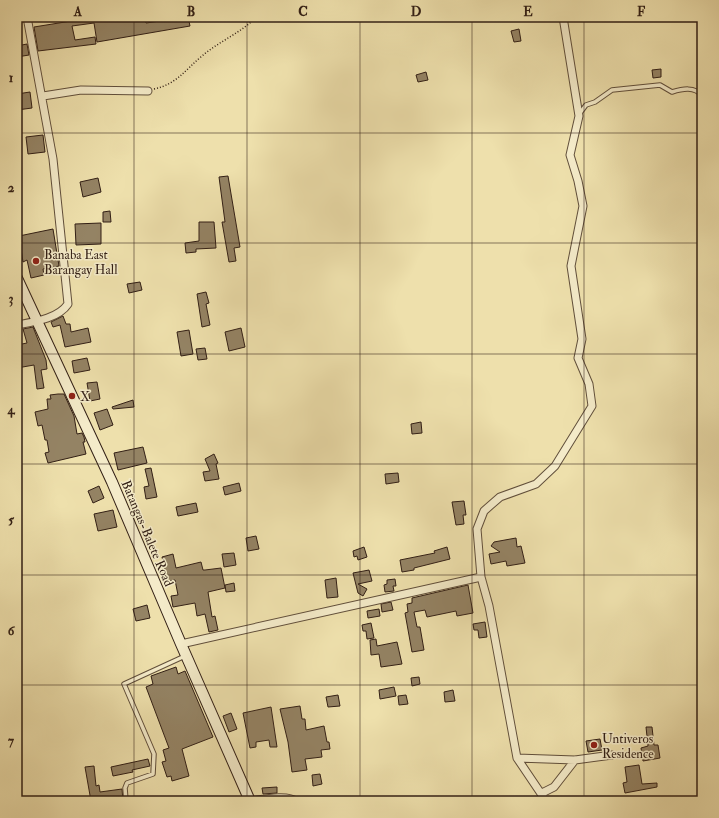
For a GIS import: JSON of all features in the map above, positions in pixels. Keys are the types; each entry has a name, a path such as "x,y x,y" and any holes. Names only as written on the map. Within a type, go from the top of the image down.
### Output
{"main road":[{"name":"Batangas-Balete Road","path":"17,278 112,482 250,801"}],"street":[{"path":"17,325 36,321 63,311 68,304 57,185 27,17"},
{"path":"546,801 517,758 489,606 480,577 477,529 484,511 500,497 536,484 555,466 592,406 589,384 578,358 582,339 571,266 583,206 578,181 570,155 579,116 563,17"},
{"path":"42,96 81,90 148,91"},
{"path":"181,644 480,577"},
{"path":"517,758 575,760 612,755"},
{"path":"542,793 554,787 575,760"},
{"path":"250,801 284,798 293,799 295,801"}],"lane":[{"path":"579,116 586,105 595,102 612,90 660,85 672,92 688,89 695,90 702,96"},
{"path":"126,801 125,788 127,783 136,778 153,774 155,766 154,754 124,684 186,656"}],"path":[{"path":"148,91 165,87 185,74 202,56 242,30 251,22 250,17"}],"building":[{"path":"96,17 145,17 146,23 188,17 190,26 97,42 94,23 72,26 75,40 95,37 96,44 38,51 34,27"},
{"path":"519,29 521,41 514,42 511,31"},
{"path":"27,44 29,55 17,57 17,46"},
{"path":"661,69 661,77 653,78 652,70"},
{"path":"426,72 428,80 418,82 416,75"},
{"path":"30,92 32,108 17,110 17,94"},
{"path":"43,135 45,152 28,154 26,137"},
{"path":"228,176 240,247 234,248 236,261 229,262 222,222 225,222 219,177"},
{"path":"98,178 101,192 83,197 80,182"},
{"path":"110,211 111,222 103,222 103,212"},
{"path":"199,222 214,222 216,248 196,249 196,252 186,253 185,243 199,241"},
{"path":"101,223 101,244 76,245 75,224"},
{"path":"53,229 59,266 43,269 44,275 31,278 27,260 23,262 19,236"},
{"path":"140,282 142,290 129,293 127,284"},
{"path":"206,292 209,303 206,304 210,325 202,327 197,294"},
{"path":"63,316 66,324 70,324 71,332 88,328 91,342 65,347 60,325 53,327 51,322"},
{"path":"33,327 46,360 47,369 41,370 44,388 37,389 34,365 17,368 17,345 27,343 23,329"},
{"path":"241,328 245,347 229,351 225,332"},
{"path":"189,330 193,354 181,356 177,332"},
{"path":"205,348 207,359 198,360 196,349"},
{"path":"87,358 90,370 74,373 72,361"},
{"path":"97,382 100,399 90,401 87,383"},
{"path":"64,394 74,416 77,434 82,433 84,437 85,442 83,442 86,454 48,463 45,453 49,452 47,440 45,440 42,425 38,426 35,412 48,409 47,399 51,399 50,395"},
{"path":"133,400 134,407 113,409 112,407"},
{"path":"107,409 113,425 100,430 94,413"},
{"path":"421,422 422,433 412,434 411,424"},
{"path":"143,447 147,463 118,470 114,453"},
{"path":"214,454 218,463 216,464 219,479 205,481 203,472 210,471 205,459"},
{"path":"151,468 157,497 146,499 144,487 149,486 145,469"},
{"path":"398,473 399,482 386,484 385,474"},
{"path":"239,483 241,491 225,495 223,487"},
{"path":"99,486 104,498 93,503 88,491"},
{"path":"464,501 466,515 463,515 464,524 456,525 452,502"},
{"path":"196,503 198,512 178,516 176,507"},
{"path":"113,510 117,527 98,531 94,514"},
{"path":"256,536 259,549 248,551 246,538"},
{"path":"516,538 517,547 521,546 525,563 507,566 506,561 491,564 489,554 500,552 491,546 494,542"},
{"path":"364,547 367,557 358,560 357,556 354,557 353,551"},
{"path":"447,547 450,559 414,568 414,570 402,572 400,560 435,553 434,551"},
{"path":"234,553 236,565 224,567 222,554"},
{"path":"173,554 176,568 201,562 203,570 221,568 225,588 208,592 212,617 215,616 218,630 209,632 205,614 197,616 195,603 173,607 171,596 178,595 175,580 164,582 162,571 165,570 162,557"},
{"path":"369,570 372,581 358,584 367,589 363,596 358,593 353,573"},
{"path":"336,578 338,597 327,598 325,580"},
{"path":"395,579 396,586 393,586 394,591 385,592 384,585 387,584 387,580"},
{"path":"234,583 235,591 226,592 225,585"},
{"path":"468,585 473,613 457,616 456,611 427,617 425,610 414,612 417,627 420,627 424,650 412,652 405,613 408,612 407,604 412,603 412,598"},
{"path":"391,602 393,610 382,612 381,604"},
{"path":"147,605 150,618 136,621 133,609"},
{"path":"379,609 380,616 368,618 367,611"},
{"path":"485,622 487,637 479,638 478,630 474,630 473,624"},
{"path":"371,623 374,638 367,639 366,631 363,631 362,625"},
{"path":"376,639 377,646 397,642 402,664 381,667 379,654 371,655 370,640"},
{"path":"176,667 178,674 185,671 213,737 182,749 189,776 172,781 171,776 167,777 162,762 166,761 163,750 169,748 146,687 153,684 151,676"},
{"path":"419,677 420,684 412,686 411,678"},
{"path":"394,687 396,696 380,699 379,690"},
{"path":"453,690 455,701 445,702 444,692"},
{"path":"338,695 340,706 328,707 326,697"},
{"path":"406,695 408,704 399,705 398,696"},
{"path":"300,706 302,719 305,719 306,730 324,726 330,749 321,750 322,757 305,759 307,770 292,772 288,742 280,709"},
{"path":"271,707 277,747 270,747 269,740 256,742 256,747 250,748 243,713"},
{"path":"231,713 237,729 229,732 223,716"},
{"path":"646,727 652,727 654,745 658,745 660,758 643,761 641,748 648,746"},
{"name":"Untiveros Residence","path":"600,739 602,750 588,752 586,741"},
{"path":"148,759 150,766 132,770 133,772 113,776 111,767"},
{"path":"639,765 642,784 657,783 657,787 625,793 623,783 627,782 625,767"},
{"path":"94,766 96,786 99,785 100,792 122,789 123,801 91,801 85,767"},
{"path":"320,774 322,784 313,786 312,775"},
{"path":"277,787 277,793 263,794 262,788"}],"place":[{"name":"Banaba East Barangay Hall","path":"36,261"},
{"name":"X","path":"72,396"},
{"name":"Untiveros Residence","path":"594,745"}]}
